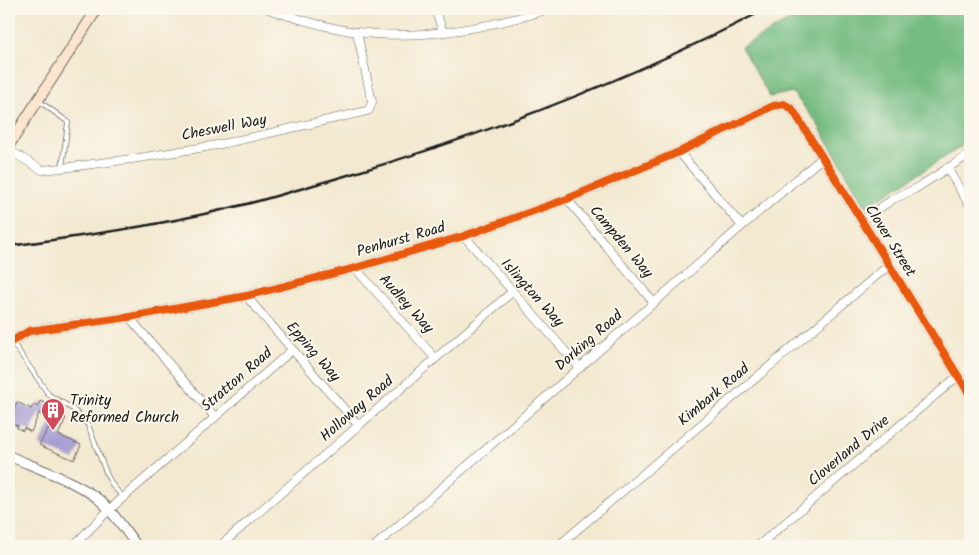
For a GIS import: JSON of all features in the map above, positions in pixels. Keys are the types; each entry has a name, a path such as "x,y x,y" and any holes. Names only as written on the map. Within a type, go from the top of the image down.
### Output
{"main road":[{"path":"9,145 97,9"}],"street":[{"path":"268,9 325,26 357,32 412,36 507,21 549,9"},
{"path":"435,9 443,32"},
{"name":"Cheswell Way","path":"9,150 42,170 62,168 218,145 366,111 370,108 372,102 357,32"},
{"name":"Penhurst Road","path":"10,342 29,331 129,317 246,296 355,268 464,236 567,200 679,152 773,106 784,104"},
{"name":"Clover Street","path":"784,104 792,109 823,157 970,395"},
{"path":"679,152 742,226"},
{"path":"861,221 892,199 915,188 970,154"},
{"name":"Dorking Road","path":"375,546 823,157"},
{"path":"947,168 970,206"},
{"name":"Campden Way","path":"567,200 654,303"},
{"name":"Islington Way","path":"464,236 580,368"},
{"name":"Kimbark Road","path":"558,546 889,265"},
{"name":"Audley Way","path":"355,268 435,358"},
{"name":"Holloway Road","path":"220,546 512,292"},
{"name":"Epping Way","path":"246,296 359,426"},
{"path":"129,317 215,417"},
{"name":"Stratton Road","path":"73,546 123,497 292,350"},
{"name":"Cloverland Drive","path":"758,546 958,376"},
{"path":"9,456 86,491 98,499 137,546"}],"lane":[{"path":"37,100 68,122 62,168"},
{"path":"10,342 49,395 73,408 88,425 107,475 113,486 123,497"}],"green space":[{"path":"811,9 970,9 970,141 866,207 817,123 792,92 770,97 741,47"}],"building":[{"name":"Trinity Reformed Church","path":"40,401 62,411 60,416 66,418 58,435 81,445 74,460 39,445 53,420 39,413 31,432 24,428 23,431 17,428 18,426 9,422 17,402 31,409 34,405 38,407"}],"railway":[{"path":"9,246 120,230 244,205 393,161 556,104 662,59 766,9"}],"cycle path":[{"path":"9,343 29,331 129,317 246,296 355,268 464,236 567,199 679,152 773,106 784,104 792,109 796,115 970,395"}],"place":[{"name":"Trinity Reformed Church","path":"53,431"}]}
